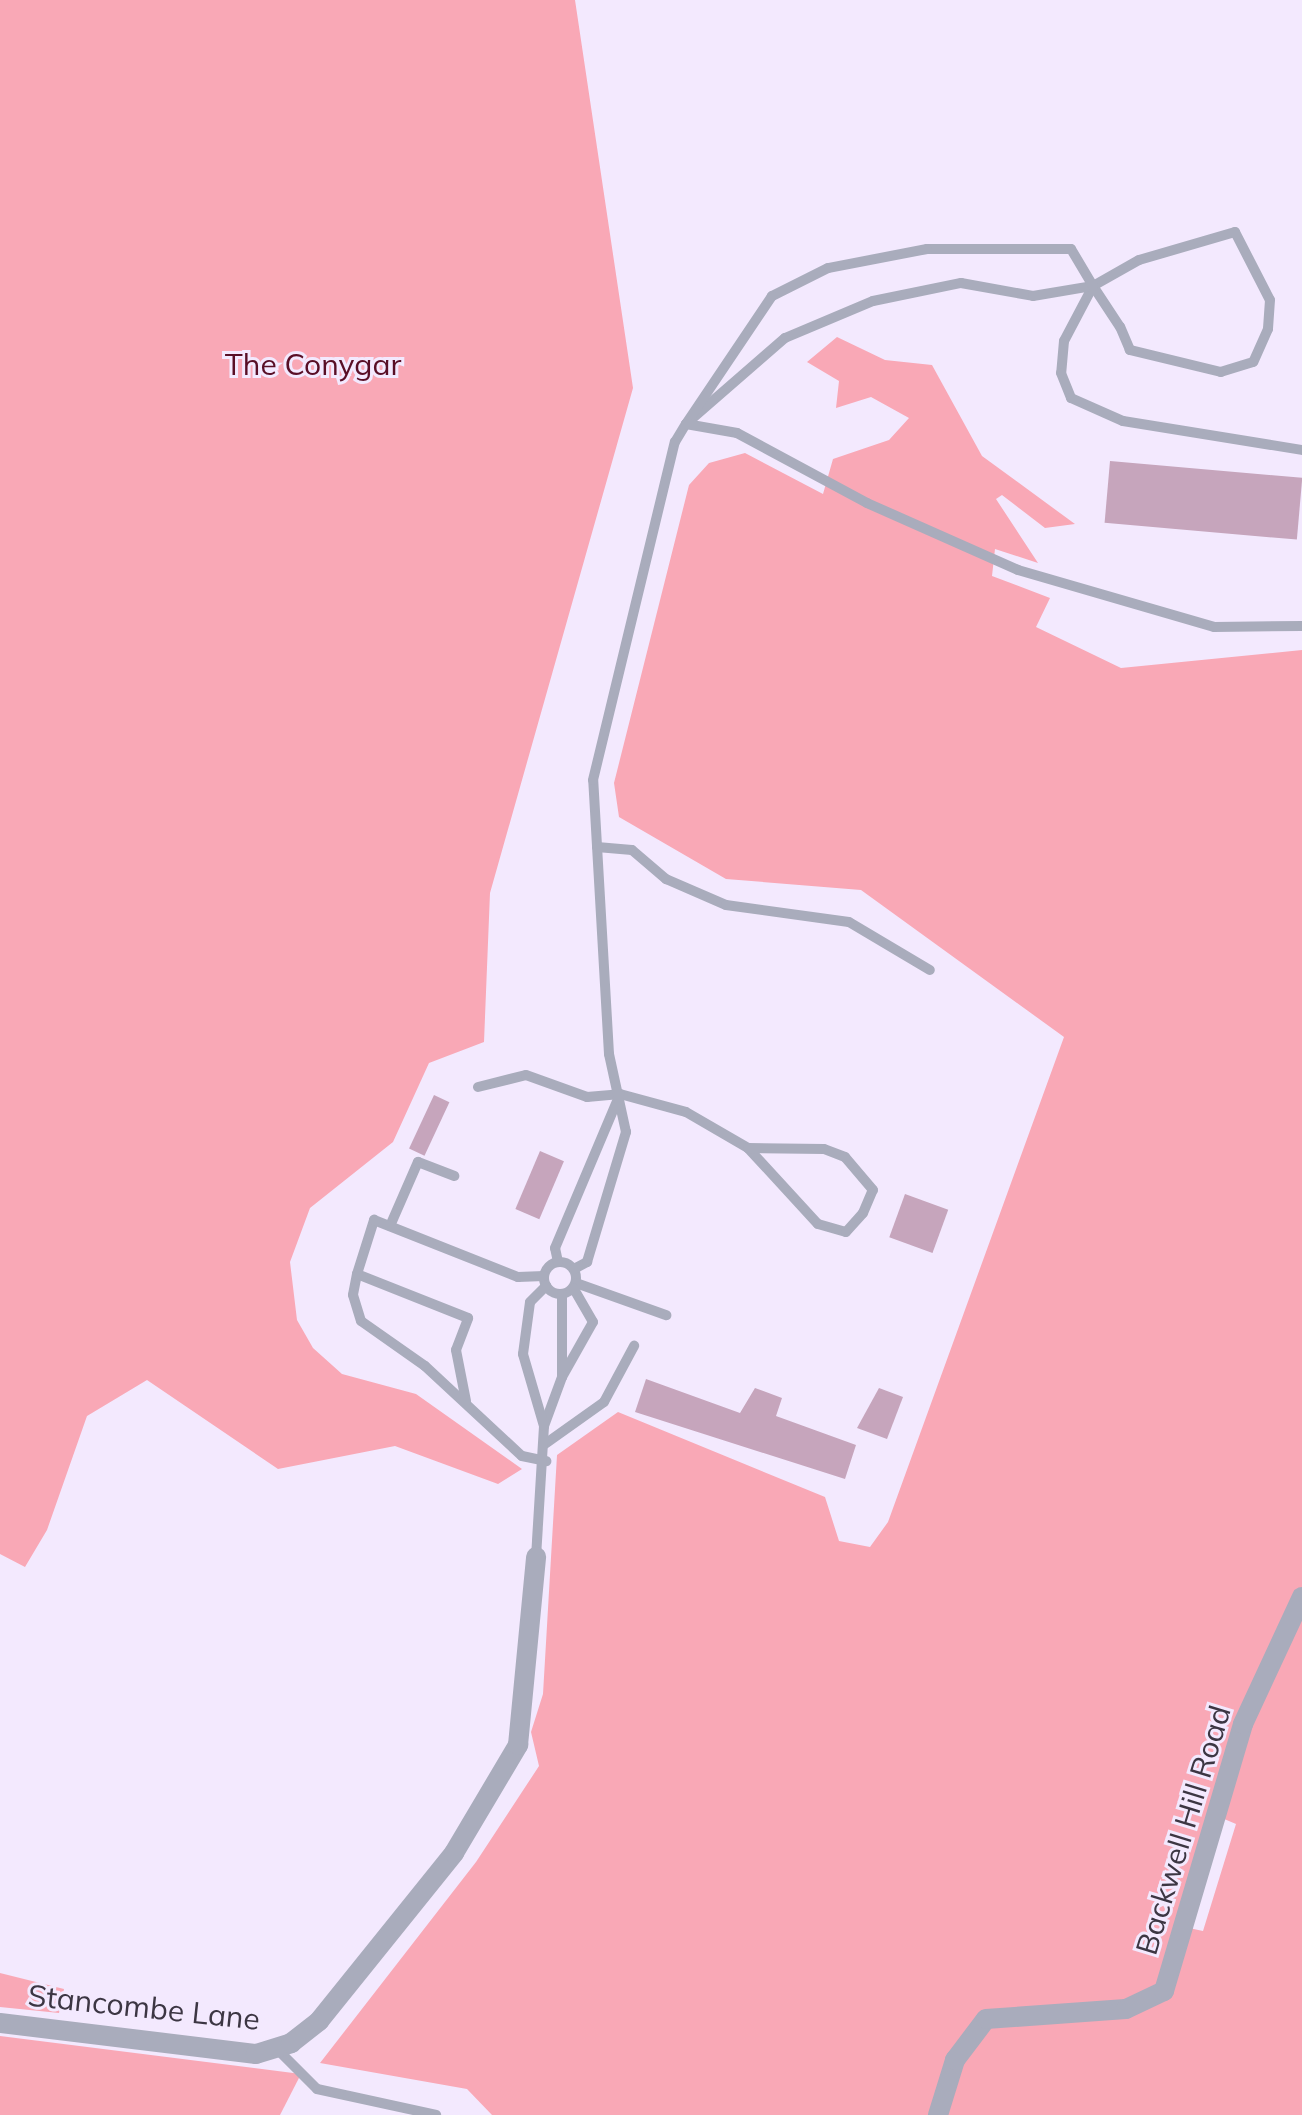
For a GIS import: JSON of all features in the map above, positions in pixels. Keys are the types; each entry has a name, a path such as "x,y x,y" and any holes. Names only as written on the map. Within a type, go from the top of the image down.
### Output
{"street":[{"name":"Stancombe Lane","path":"0,2023 256,2054 276,2048 319,2021 384,1948 454,1853 518,1745 536,1557"},
{"name":"Backwell Hill Road","path":"938,2115 955,2060 986,2019 1126,2009 1164,1991 1243,1724 1302,1597"}],"lane":[{"path":"574,1269 587,1262 626,1132 609,1054 593,780 675,442 686,424 772,296 828,268 927,249 1071,249 1093,286 1130,350 1154,361 1221,372 1253,362 1268,329 1270,300 1235,232 1139,260 1093,286 1033,296 961,283 873,301 785,338 686,424"},
{"path":"1093,286 1064,341 1061,373 1071,398 1123,421 1302,450"},
{"path":"686,424 737,433 867,503 1018,570 1214,627 1302,626"},
{"path":"597,847 632,850 666,879 726,905 849,922 930,970"},
{"path":"478,1087 526,1075 587,1097 620,1094 686,1112 748,1148 818,1224 846,1232 863,1213 873,1190 845,1157 824,1149 748,1148"},
{"path":"536,1557 546,1461 544,1426 523,1354 530,1302 558,1262 555,1248 620,1094"},
{"path":"390,1226 418,1162 454,1176"},
{"path":"546,1461 522,1456 481,1425 466,1401 361,1321 353,1295 374,1220 518,1277 545,1281 562,1294"},
{"path":"558,1262 574,1269"},
{"path":"544,1426 562,1377 593,1322 575,1286 574,1269"},
{"path":"357,1274 468,1318 456,1350 466,1401"},
{"path":"562,1294 575,1286 666,1315"},
{"path":"562,1294 562,1377"},
{"path":"545,1444 604,1402 634,1346"},
{"path":"276,2048 317,2089 436,2115"}],"green space":[{"name":"The Conygar","path":"0,0 575,0 633,388 490,893 484,1042 429,1063 393,1142 310,1208 290,1262 297,1320 313,1348 342,1374 416,1394 522,1469 498,1484 395,1446 278,1469 147,1380 87,1416 47,1530 25,1567 0,1554"},
{"path":"837,337 885,360 932,365 982,456 1075,524 1045,528 1002,495 996,499 1038,563 995,549 992,576 1050,598 1036,627 1121,668 1302,650 1302,2115 492,2115 467,2089 320,2063 476,1862 539,1766 531,1732 543,1694 557,1455 618,1412 825,1497 839,1541 870,1547 888,1522 1064,1037 861,890 726,879 619,817 614,783 689,485 709,463 745,453 823,494 833,459 889,440 909,418 871,397 836,408 839,381 807,362","holes":["1210,1813 1236,1824 1203,1931 1175,1925"]},
{"path":"0,1973 64,1989 59,2013 0,2007"},
{"path":"0,2036 301,2074 280,2115 0,2115"}],"building":[{"path":"1110,461 1302,478 1297,540 1105,523"},
{"path":"434,1095 449,1102 424,1156 409,1148"},
{"path":"540,1151 564,1161 539,1219 515,1209"},
{"path":"905,1194 948,1210 932,1253 889,1237"},
{"path":"646,1379 740,1413 755,1388 782,1398 776,1416 856,1445 845,1479 635,1412"},
{"path":"879,1388 903,1397 887,1439 857,1428"}]}
